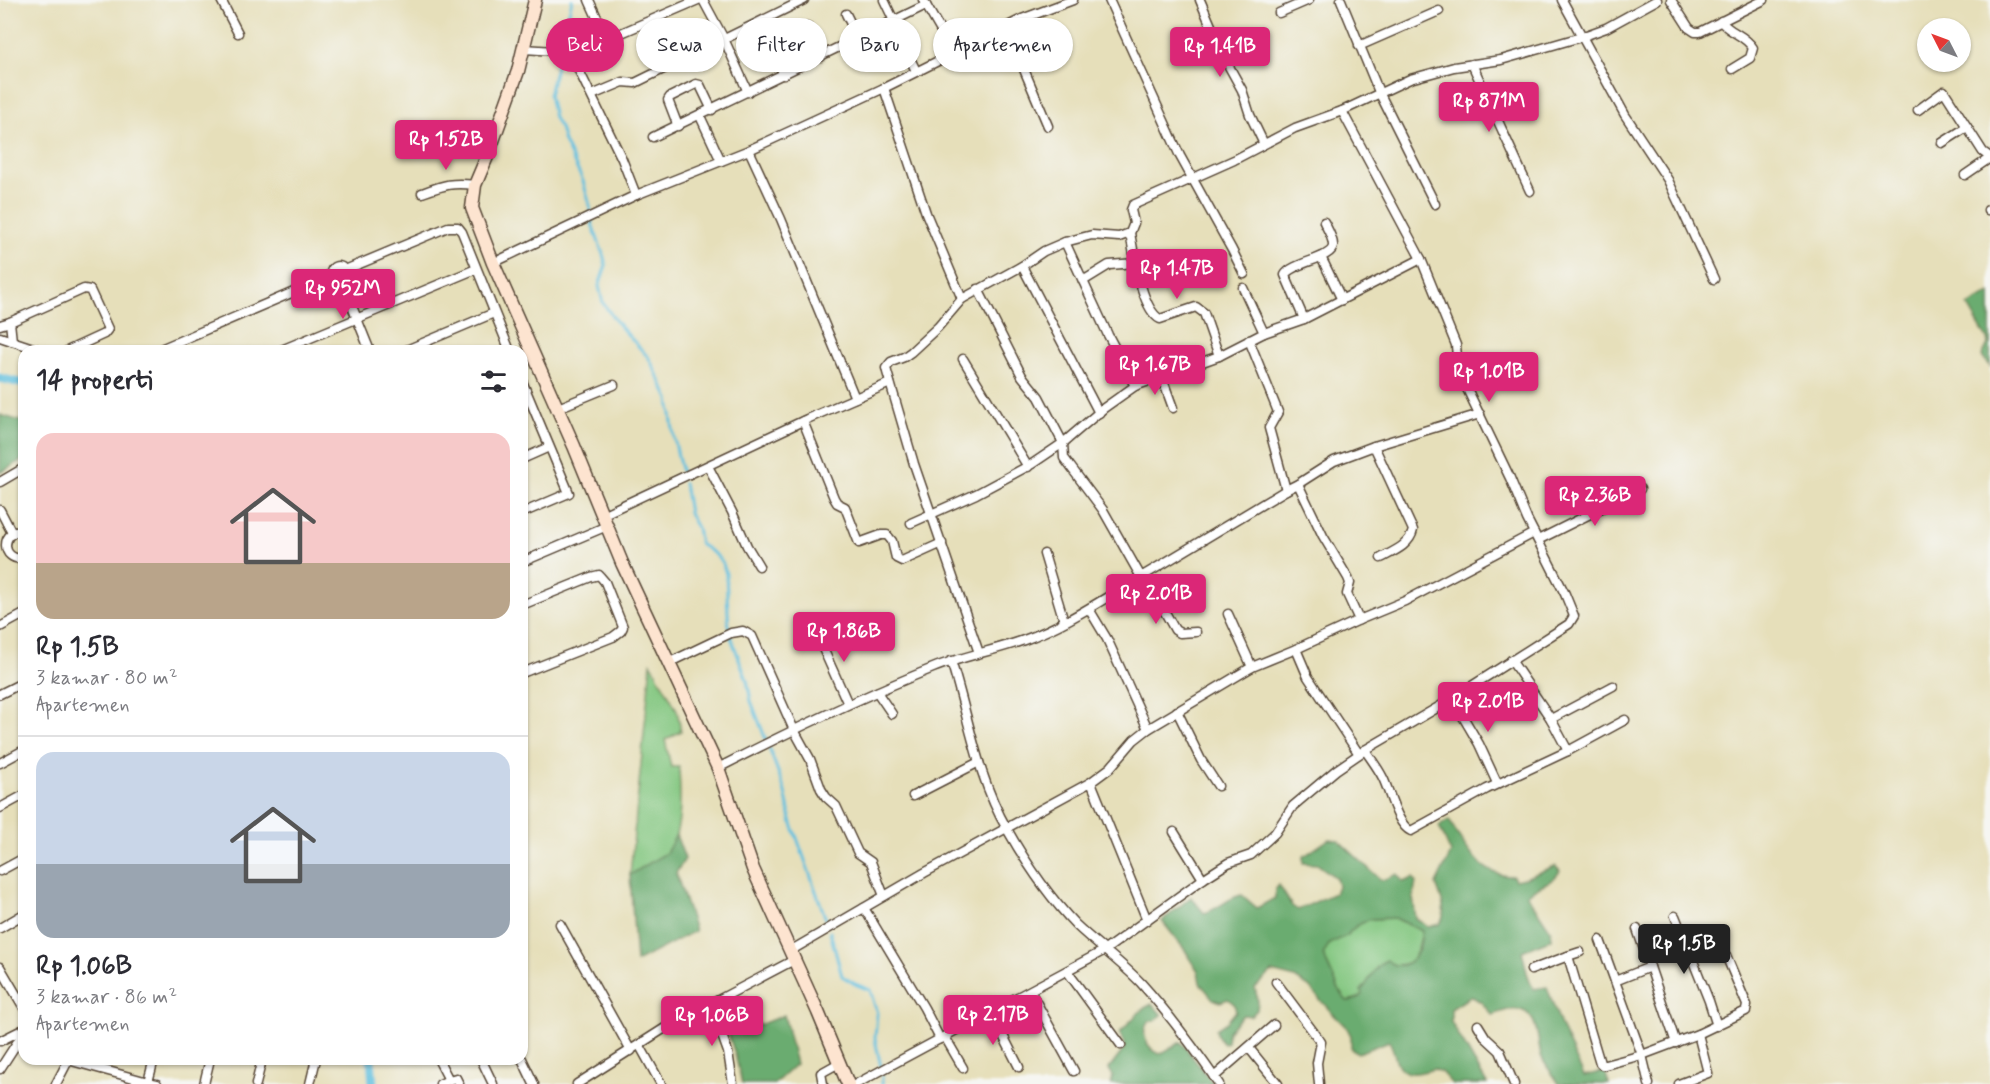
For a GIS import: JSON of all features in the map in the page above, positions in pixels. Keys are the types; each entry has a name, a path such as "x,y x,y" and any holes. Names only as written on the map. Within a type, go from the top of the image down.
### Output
{"main road":[{"path":"535,0 518,71 475,185 472,208 493,263 558,408 605,521 718,768 753,869 848,1084"}],"street":[{"path":"221,0 238,33"},
{"path":"589,0 597,18"},
{"path":"624,32 698,0"},
{"path":"703,0 713,18"},
{"path":"748,92 724,39 804,0"},
{"path":"884,0 893,18"},
{"path":"1025,18 1073,0"},
{"path":"1109,0 1192,178 1244,274"},
{"path":"1200,0 1264,144"},
{"path":"1279,13 1310,0"},
{"path":"1341,0 1379,92 1435,204"},
{"path":"1562,0 1625,115 1668,180 1714,279"},
{"path":"1219,356 1204,313 1199,308 1160,319 1153,314 1142,288 1136,263 1130,233 1134,223 1131,207 1295,128 1341,111 1410,79 1472,64 1501,60 1581,37 1606,28 1657,0"},
{"path":"1671,0 1692,31 1700,32 1764,0"},
{"path":"899,18 925,3 934,18"},
{"path":"1359,46 1439,11"},
{"path":"846,14 848,18"},
{"path":"1721,21 1753,48 1750,58 1732,69"},
{"path":"524,49 546,49"},
{"path":"1472,64 1530,191"},
{"path":"578,72 592,95 636,195"},
{"path":"592,95 623,82 635,83 657,72"},
{"path":"654,137 790,72"},
{"path":"493,263 636,195 749,150 914,72"},
{"path":"1025,72 1048,126"},
{"path":"678,126 668,100 696,84 700,85 712,110"},
{"path":"884,88 926,213 962,299"},
{"path":"1917,110 1944,91 1983,152 1990,158 1965,175"},
{"path":"856,1084 1105,950 1203,879 1228,863 1251,855 1275,833 1293,806 1362,752 1569,624 1574,617 1458,370 1456,345 1421,259 1341,111"},
{"path":"700,116 721,161"},
{"path":"1942,143 1967,127"},
{"path":"749,150 781,219 855,398"},
{"path":"422,193 446,184 475,185"},
{"path":"1304,319 1285,274 1288,269 1321,257 1333,248 1324,222"},
{"path":"345,270 452,226 458,227 507,345"},
{"path":"980,652 931,514 886,368 891,362 911,352 938,327 962,299 1022,266 1044,251 1065,242 1092,235 1119,237 1130,233"},
{"path":"1065,242 1108,335 1135,386"},
{"path":"1321,257 1342,300"},
{"path":"911,523 976,494 1028,467 1063,443 1135,386 1219,356 1264,333 1304,319 1421,259"},
{"path":"1083,281 1109,265 1136,263"},
{"path":"335,266 341,266 345,270 345,275 340,279 335,280 331,276 331,270 335,266"},
{"path":"1022,266 1099,413"},
{"path":"294,345 476,269"},
{"path":"170,345 331,276"},
{"path":"340,279 368,345"},
{"path":"1243,288 1264,333"},
{"path":"0,325 84,289 90,290 108,329 104,334 80,345"},
{"path":"978,289 1022,376 1039,397 1063,443 1064,458 1103,510 1174,630 1180,633 1196,632"},
{"path":"418,345 494,313"},
{"path":"10,322 12,340"},
{"path":"0,338 26,345"},
{"path":"1249,340 1278,412 1269,428 1286,490"},
{"path":"963,359 1028,467"},
{"path":"1161,375 1173,408"},
{"path":"528,559 708,466 890,383"},
{"path":"558,408 614,385"},
{"path":"528,396 569,493 528,510"},
{"path":"718,768 848,704 951,661 1026,639 1089,609 1334,460 1480,414"},
{"path":"803,421 834,498 837,503 845,507 859,542 887,535 892,541 896,558 902,561 942,543"},
{"path":"1374,446 1413,530 1403,545 1381,558"},
{"path":"528,456 549,447"},
{"path":"708,466 759,566"},
{"path":"0,482 18,472"},
{"path":"1298,484 1323,536 1348,579 1350,584 1347,594 1359,620"},
{"path":"583,1082 665,1028 711,1005 884,896 1091,782 1110,768 1134,740 1148,729 1252,667 1405,601 1536,536 1640,489"},
{"path":"0,510 12,533"},
{"path":"18,531 12,533 6,540 3,551 13,558 18,558"},
{"path":"1044,554 1064,621"},
{"path":"528,603 599,575 605,582 623,627 613,637 528,671"},
{"path":"1089,609 1107,639 1148,729"},
{"path":"1228,614 1252,667"},
{"path":"0,627 18,617"},
{"path":"668,663 730,633 744,632 752,636 824,794 836,806 858,853 871,862 884,896"},
{"path":"816,633 848,704"},
{"path":"1296,649 1308,677 1362,752 1382,775 1397,814 1405,828 1411,831 1497,783 1568,751 1625,720"},
{"path":"1511,660 1551,719 1568,751"},
{"path":"951,661 979,762 991,796 1022,855 1062,909 1142,984 1216,1080 1274,1025"},
{"path":"0,694 18,684"},
{"path":"1551,719 1613,686"},
{"path":"877,692 892,714"},
{"path":"1452,698 1479,744 1497,783"},
{"path":"1177,711 1201,760 1218,786"},
{"path":"0,763 18,753"},
{"path":"913,796 979,762"},
{"path":"1091,782 1147,920"},
{"path":"0,808 18,798"},
{"path":"1174,832 1203,879"},
{"path":"0,871 18,861"},
{"path":"864,908 963,1068"},
{"path":"1674,916 1717,1026"},
{"path":"0,928 18,918"},
{"path":"560,924 631,1051"},
{"path":"1637,929 1676,1043"},
{"path":"1568,956 1600,1063 1605,1065 1676,1043 1746,1011 1747,1008 1717,934"},
{"path":"1600,940 1642,1055 1649,1084"},
{"path":"1530,970 1580,952"},
{"path":"0,967 3,981 18,1000"},
{"path":"1615,981 1650,967"},
{"path":"1067,971 1121,1045"},
{"path":"1276,982 1320,1040 1317,1064 1319,1084"},
{"path":"1030,991 1074,1071"},
{"path":"711,1005 728,1052 733,1084"},
{"path":"991,1012 1019,1067"},
{"path":"1478,1025 1486,1038 1500,1052 1514,1084"},
{"path":"0,1041 18,1034"},
{"path":"1679,1084 1708,1072 1698,1034"},
{"path":"0,1069 18,1040"},
{"path":"640,1046 661,1084"},
{"path":"1249,1048 1278,1084"},
{"path":"823,1084 821,1072 839,1064"},
{"path":"56,1084 65,1065"},
{"path":"103,1065 151,1083 153,1065"},
{"path":"204,1084 209,1065"},
{"path":"256,1084 261,1065"},
{"path":"310,1084 315,1065"},
{"path":"440,1065 444,1082 456,1078 459,1084"},
{"path":"485,1065 493,1084"},
{"path":"525,1065 534,1084"}],"green space":[{"path":"1990,293 1990,366 1982,356 1988,344 1987,339 1968,306"},
{"path":"0,415 18,420 18,462 0,473"},
{"path":"651,663 677,710 681,731 665,740 671,767 679,767 680,812 676,835 666,853 630,875"},
{"path":"1449,820 1474,858 1491,871 1501,875 1513,876 1515,880 1555,866 1560,871 1553,879 1527,895 1551,931 1552,939 1522,951 1527,973 1533,989 1547,987 1563,1031 1584,1076 1605,1071 1609,1084 1559,1084 1542,1059 1536,1027 1529,1014 1515,1009 1492,1015 1481,1002 1471,996 1451,1009 1451,1022 1487,1084 1452,1084 1441,1072 1434,1069 1417,1073 1407,1072 1399,1066 1389,1041 1358,1053 1351,1049 1351,1036 1347,1028 1309,987 1295,978 1272,972 1255,988 1258,1001 1257,1010 1251,1016 1243,1015 1228,1031 1227,1042 1223,1044 1218,1037 1216,1029 1227,1022 1236,1011 1234,1004 1228,999 1220,1002 1213,999 1200,983 1198,971 1185,950 1162,921 1191,897 1204,913 1242,895 1257,908 1275,898 1275,890 1279,885 1292,906 1298,910 1335,893 1338,886 1336,878 1317,864 1303,863 1303,857 1329,839 1338,840 1380,879 1384,880 1397,874 1403,882 1413,878 1416,882 1413,898 1416,918 1428,927 1440,924 1443,909 1436,884 1451,853 1439,826","holes":["1395,918 1422,931 1419,949 1412,960 1400,965 1387,960 1383,962 1375,969 1361,991 1361,996 1356,999 1347,1001 1341,994 1323,955 1329,944 1346,936 1356,926 1370,919"]},
{"path":"676,835 685,859 676,873 695,931 636,962 630,875 666,853"},
{"path":"1395,918 1422,931 1414,958 1404,964 1377,967 1361,991 1360,998 1347,1001 1341,994 1323,955 1328,944 1346,936 1356,926 1370,919"},
{"path":"746,996 759,1025 784,1015 796,1064 774,1084 742,1084 733,1047 719,1015 718,1011"},
{"path":"1152,1004 1162,1015 1154,1021 1149,1021 1146,1026 1145,1035 1148,1045 1160,1054 1181,1042 1213,1084 1110,1084 1113,1076 1109,1069 1125,1048 1125,1043 1119,1033 1138,1013"}],"waterway":[{"path":"572,0 549,95 554,118 583,181 592,224 606,265 599,286 603,303 618,324 649,358 669,399 682,474"},
{"path":"0,378 18,382"},
{"path":"684,483 689,513 697,528 700,544 716,555 723,564 726,574 729,632 766,740"},
{"path":"769,748 784,788 792,824 828,925"},
{"path":"830,932 842,976 870,990 877,1013 875,1039 881,1067"},
{"path":"371,1065 373,1084"},
{"path":"882,1076 882,1084"}]}
